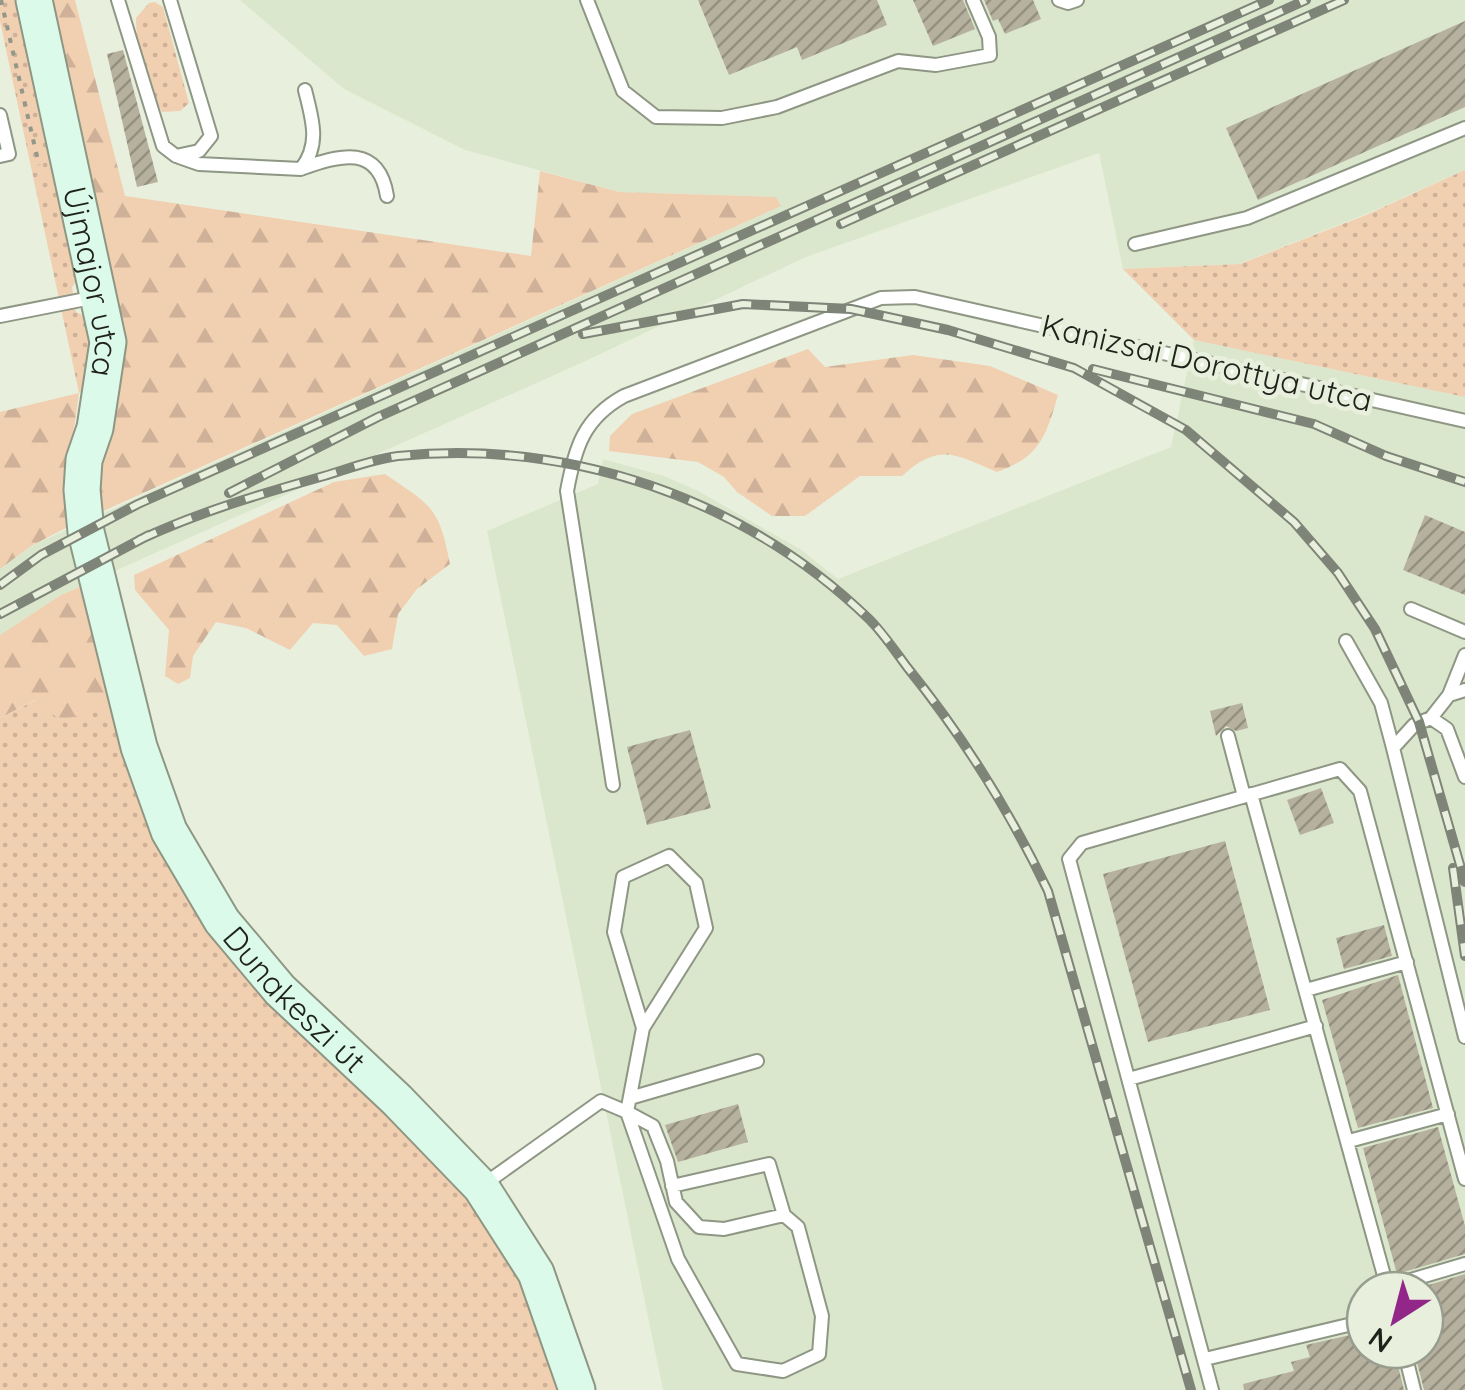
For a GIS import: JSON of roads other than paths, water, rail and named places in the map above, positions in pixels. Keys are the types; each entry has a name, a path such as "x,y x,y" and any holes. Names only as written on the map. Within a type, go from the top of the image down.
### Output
{"street":[{"name":"Újmajor utca","path":"34,0 108,342 96,428 84,460 82,490 94,564"},
{"name":"Dunakeszi út","path":"94,564 139,748 169,831 222,921 280,990 397,1100 481,1187 536,1273 577,1390"}],"lane":[{"path":"118,0 163,146 176,156 200,164 301,169 330,158 354,156 372,163 384,176 388,196"},
{"path":"170,0 211,136 199,151 176,156"},
{"path":"587,0 624,91 656,117 722,118 777,107 898,62 936,65 990,55 989,36 973,0"},
{"path":"1059,0 1076,0"},
{"path":"301,169 313,154 313,122 306,90"},
{"path":"0,115 9,154 0,156"},
{"path":"1135,244 1247,218 1465,128"},
{"path":"0,316 99,296"},
{"name":"Kanizsai Dorottya utca","path":"613,785 567,491 578,448 602,408 624,396 881,298 916,296 1465,421"},
{"path":"1411,609 1465,632"},
{"path":"1346,641 1381,703 1465,1037"},
{"path":"1393,748 1414,725 1431,718 1449,695 1465,655"},
{"path":"1449,695 1465,690"},
{"path":"1431,718 1447,729 1465,777"},
{"path":"1228,736 1306,990 1383,1270"},
{"path":"1212,1390 1069,859 1082,843 1340,769 1360,791 1465,1179"},
{"path":"643,1028 614,932 623,878 670,856 696,884 706,928 643,1028 628,1105 657,1206 678,1259 737,1364 783,1372 820,1354 822,1316 798,1227 784,1216 768,1164 672,1186"},
{"path":"1306,990 1407,962"},
{"path":"1129,1079 1316,1026"},
{"path":"481,1187 601,1102 628,1105 757,1060"},
{"path":"628,1105 654,1126 676,1202 699,1227 724,1228 784,1216"},
{"path":"1349,1141 1448,1114"},
{"path":"1205,1359 1345,1326"}],"railway":[{"path":"0,585 41,555 138,504 1269,0"},
{"path":"229,493 378,417 1306,0"},
{"path":"841,224 1344,0"},
{"path":"583,334 743,304 851,309 948,330 1074,368 1186,430 1294,522 1338,573 1375,629 1419,722 1465,882"},
{"path":"1093,369 1314,424 1386,456 1465,482"},
{"path":"139,540 230,504 370,462 398,456 462,453 527,457 590,468 651,486 710,510 767,540 820,577 874,624 947,720 1001,803 1048,891 1191,1390"},
{"path":"0,614 149,535"},
{"path":"1453,868 1465,956"}]}
